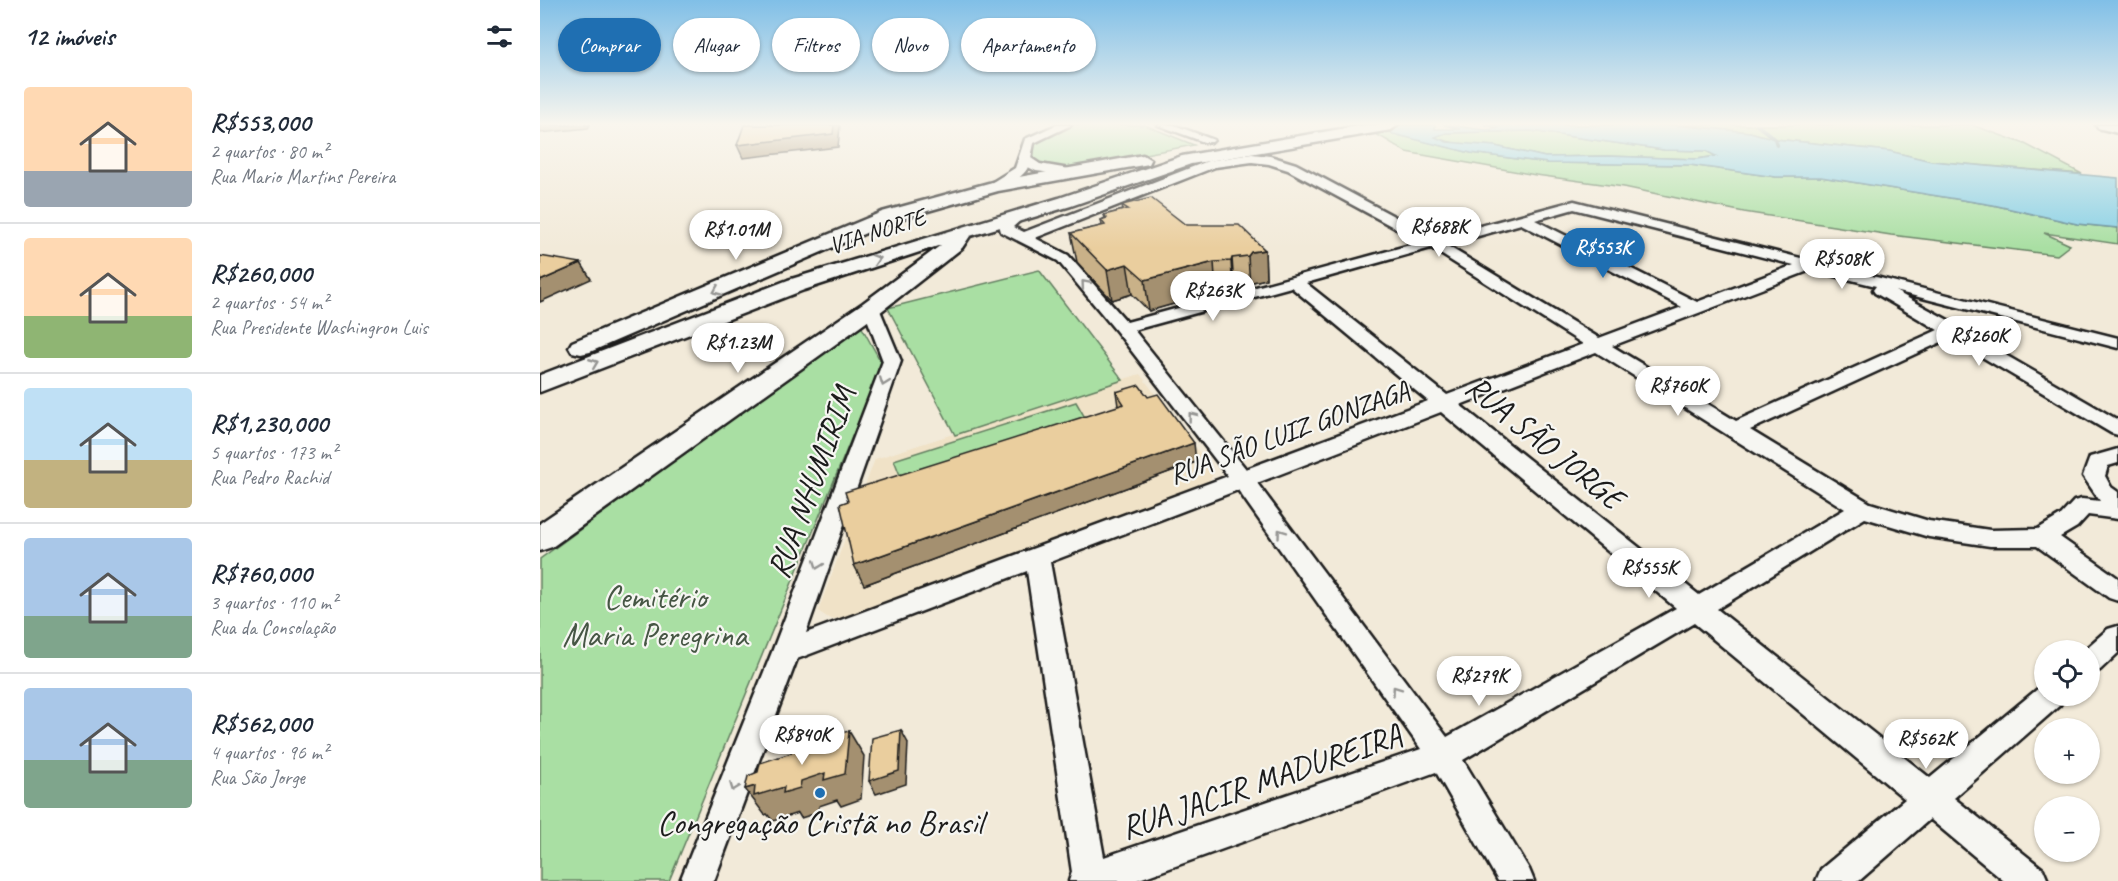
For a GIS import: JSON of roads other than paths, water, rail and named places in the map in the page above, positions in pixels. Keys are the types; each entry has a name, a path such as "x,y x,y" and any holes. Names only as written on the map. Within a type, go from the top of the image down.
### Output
{"main road":[{"name":"VIA NORTE","path":"540,364 724,288 829,240 889,216 996,186 1115,166"},
{"name":"VIA NORTE","path":"540,384 796,285 1065,202 1170,166"},
{"path":"1071,173 1091,176 1102,183 1095,191"},
{"path":"540,539 875,304 955,244 962,232 937,221 935,213 946,199"},
{"path":"796,285 843,279 866,282 881,288 875,304"}],"street":[{"path":"996,186 1021,170 1023,166"},
{"path":"1035,166 1071,173"},
{"path":"1022,238 1083,212 1206,166"},
{"path":"1291,166 1433,243 1862,509 1929,530 1990,538 2042,537 2069,521 2082,507 2111,498 2094,476 2098,462 2118,456"},
{"path":"1065,202 1083,212"},
{"path":"1123,328 1574,205 2118,343"},
{"path":"1017,217 1006,224 1006,229 1063,258 1123,328 1242,479 1443,755 1517,881"},
{"path":"1523,219 1698,309"},
{"name":"RUA SÃO LUIZ GONZAGA","path":"786,652 1242,479 1445,405 1812,264"},
{"path":"1857,276 1953,330 2118,429"},
{"name":"RUA SÃO JORGE","path":"1295,282 2031,881"},
{"name":"RUA NHUMIRIM","path":"697,881 786,652 892,361 875,304"},
{"path":"1734,430 1953,330"},
{"path":"2082,507 2118,511"},
{"name":"RUA JACIR MADUREIRA","path":"1089,880 1443,755 1696,609 1862,509"},
{"path":"2042,537 2118,591"},
{"path":"1037,556 1089,880"},
{"path":"2100,653 2118,638"},
{"path":"1833,881 2038,706"}],"water":[{"path":"1698,166 1987,166 2118,178 2118,228 2077,224 1993,205 1821,177 1776,177"}],"place":[{"name":"Congregação Cristã no Brasil","path":"820,793"}],"park label":[{"name":"Cemitério Maria Peregrina","path":"655,616"}]}
